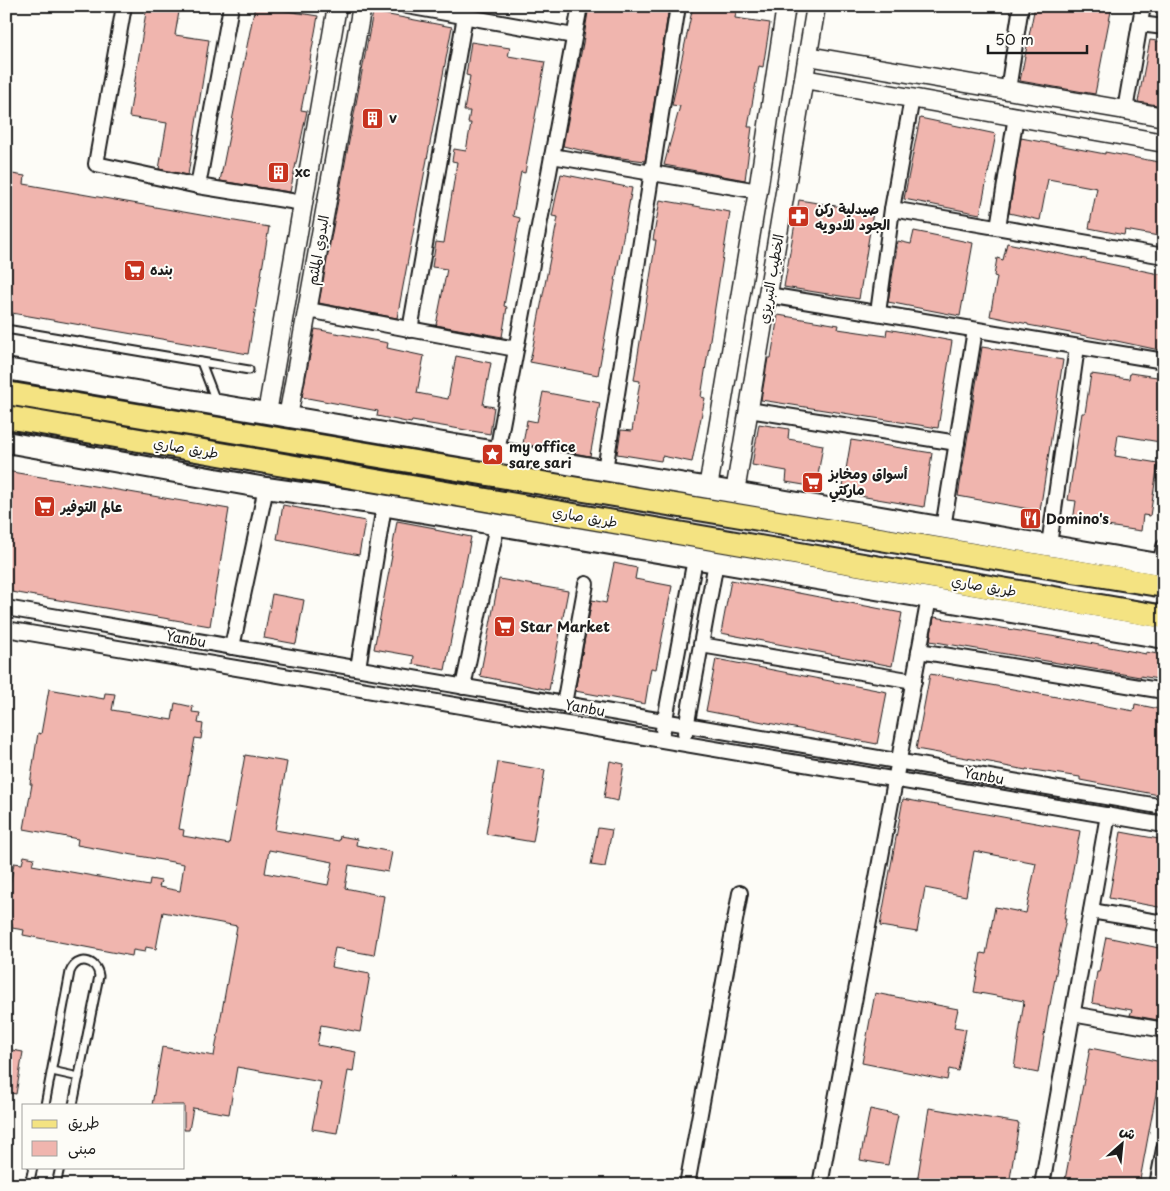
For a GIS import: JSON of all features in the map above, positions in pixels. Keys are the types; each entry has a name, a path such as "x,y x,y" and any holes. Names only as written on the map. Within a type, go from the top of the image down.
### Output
{"main road":[{"path":"6,369 943,528 1049,545 1163,559"},
{"name":"طريق صاري","path":"6,393 1164,586"},
{"name":"طريق صاري","path":"6,417 1164,617"},
{"path":"6,442 266,488 384,506 1164,638"}],"street":[{"path":"124,6 96,164 198,186 303,203"},
{"path":"198,186 231,6"},
{"name":"البدوي الملثم","path":"266,413 337,6"},
{"name":"البدوي الملثم","path":"288,417 362,6"},
{"path":"407,6 574,36"},
{"path":"497,452 580,6"},
{"path":"604,470 678,6"},
{"name":"الخطيب التبريزي","path":"708,488 758,191 786,6"},
{"name":"الخطيب التبريزي","path":"735,492 816,6"},
{"path":"1008,90 1021,6"},
{"path":"1125,110 1143,6"},
{"path":"410,330 465,16"},
{"path":"1140,24 1164,27"},
{"path":"808,56 1164,117"},
{"path":"804,79 1164,143"},
{"path":"324,80 348,83"},
{"path":"878,313 892,209 912,98"},
{"path":"998,227 1016,116"},
{"path":"552,156 758,191"},
{"path":"892,209 1164,256"},
{"path":"768,295 1164,361"},
{"path":"308,310 516,350"},
{"path":"943,528 975,330"},
{"path":"1049,545 1077,347"},
{"path":"749,410 957,443"},
{"path":"232,647 266,488"},
{"path":"358,668 384,506"},
{"path":"462,686 497,525"},
{"path":"661,740 695,558"},
{"path":"683,743 716,562"},
{"path":"564,704 586,584"},
{"path":"820,1185 929,598"},
{"name":"Yanbu","path":"6,608 1164,807"},
{"name":"Yanbu","path":"6,629 1164,825"},
{"path":"701,645 914,681"},
{"path":"920,651 1164,691"},
{"path":"1042,1185 1108,815"},
{"path":"687,1185 740,894"},
{"path":"1091,911 1164,923"},
{"path":"1072,1014 1164,1030"},
{"path":"1157,1185 1164,1149"}],"lane":[{"path":"6,329 249,370"},
{"path":"201,362 218,405"},
{"path":"45,1104 70,972 76,962 82,961 96,966 99,976 73,1104"},
{"path":"52,1071 79,1076"},
{"path":"29,1185 32,1168"},
{"path":"56,1185 60,1168"}],"building":[{"path":"147,6 180,6 175,35 209,40 188,175 159,169 167,123 129,117"},
{"path":"255,6 318,16 301,110 307,111 290,192 220,181"},
{"path":"589,6 669,7 645,161 606,156 563,146"},
{"path":"693,6 737,6 735,18 770,23 763,67 759,66 748,127 752,127 745,180 664,165 680,106 672,105"},
{"path":"1035,6 1112,6 1095,94 1020,81"},
{"path":"373,12 452,27 397,318 319,303"},
{"path":"1150,40 1164,42 1164,106 1138,102"},
{"path":"471,42 510,48 508,56 545,62 525,173 521,172 513,216 520,218 504,306 507,307 502,337 436,325 447,269 432,267 436,242 444,243 457,162 452,161 454,149 466,151 471,123 468,123 470,111 464,111 470,76 466,75"},
{"path":"920,118 996,134 980,214 904,199"},
{"path":"1021,138 1164,163 1164,237 1125,230 1124,235 1089,228 1097,188 1048,179 1040,220 1009,213"},
{"name":"بنده","path":"6,173 25,176 24,184 269,227 248,354 6,312"},
{"path":"561,174 632,188 598,375 530,362 558,217 552,216"},
{"path":"660,200 730,212 701,397 705,398 692,462 662,456 661,461 617,454 621,430 632,431 640,381 634,380 656,240 653,240"},
{"path":"799,200 873,212 859,299 784,287"},
{"path":"914,231 973,243 960,316 888,302 898,241 911,244"},
{"path":"1007,243 1164,275 1164,351 990,316 997,277 994,276 997,258 1003,260"},
{"path":"778,315 839,325 838,329 886,336 887,329 952,341 938,428 761,400 768,358 771,358"},
{"path":"315,329 388,343 387,348 424,356 417,393 448,399 456,356 491,363 483,405 494,407 490,434 412,421 411,423 377,416 378,411 302,397"},
{"path":"982,347 1063,360 1040,511 958,496"},
{"path":"1130,373 1164,378 1164,417 1160,442 1118,435 1115,456 1158,463 1150,516 1143,515 1141,531 1073,521 1076,501 1068,500 1082,413 1085,413 1091,374 1129,379"},
{"path":"543,392 600,403 590,456 523,444 527,420 537,422"},
{"path":"759,424 789,429 788,439 823,445 816,487 786,482 787,471 752,465"},
{"path":"851,440 932,453 924,507 842,493"},
{"path":"6,471 229,509 210,626 6,591"},
{"path":"283,505 365,521 359,555 277,539"},
{"path":"397,521 471,537 445,670 413,664 414,656 374,649"},
{"path":"614,563 637,568 635,579 672,586 656,669 651,668 645,704 575,691 592,600 606,603"},
{"path":"499,579 568,591 549,690 480,676"},
{"path":"731,580 902,613 892,666 721,633"},
{"path":"272,594 304,600 296,644 264,638"},
{"path":"934,617 1146,654 1146,652 1164,655 1164,680 930,641"},
{"path":"716,659 887,692 877,744 706,711"},
{"path":"930,674 1134,711 1135,704 1164,710 1164,796 1080,780 1080,777 1026,770 916,749"},
{"path":"49,689 104,699 105,693 115,694 112,710 172,720 175,703 193,707 192,712 200,713 198,723 203,724 201,739 195,738 179,829 184,830 183,836 229,844 245,755 287,762 275,830 339,841 340,836 357,839 356,845 392,852 388,872 349,865 345,888 384,896 374,955 335,948 331,967 370,974 360,1032 321,1025 317,1045 356,1052 353,1072 348,1071 337,1133 312,1129 321,1082 237,1067 229,1114 193,1108 189,1130 185,1130 185,1104 152,1104 162,1047 214,1056 237,926 163,912 156,949 146,947 145,952 133,950 132,956 23,935 24,930 12,928 12,924 6,923 6,907 14,863 22,864 24,856 34,858 32,865 149,886 150,879 161,881 159,887 180,891 184,864 77,845 78,839 24,829 38,733 41,734","holes":["269,850 333,862 328,885 265,873"]},
{"path":"610,761 624,764 618,801 604,798"},
{"path":"498,762 545,770 533,842 486,834"},
{"path":"903,799 1080,831 1038,1073 1014,1068 1024,1001 974,992 981,953 986,954 995,907 1026,913 1036,863 974,851 966,896 925,888 917,932 880,926"},
{"path":"598,828 612,830 605,867 591,865"},
{"path":"1121,832 1164,840 1164,908 1109,898"},
{"path":"1106,937 1164,949 1164,1021 1130,1015 1132,1010 1092,1003 1097,972 1099,972"},
{"path":"875,993 958,1009 954,1027 966,1029 958,1071 949,1069 947,1080 862,1063"},
{"path":"1090,1048 1162,1062 1139,1185 1064,1185"},
{"path":"6,1049 23,1052 16,1094 6,1092"},
{"path":"929,1108 1019,1123 1009,1185 934,1185 917,1182"},
{"path":"870,1109 898,1115 888,1165 860,1160"}],"place":[{"name":"v","path":"373,118"},
{"name":"xc","path":"279,172"},
{"name":"صيدلية ركن الجود للادويه","path":"799,217"},
{"name":"بنده","path":"134,270"},
{"name":"my office sare sari","path":"493,455"},
{"name":"أسواق ومخابز ماركتي","path":"813,482"},
{"name":"عالم التوفير","path":"45,507"},
{"name":"Domino's","path":"1030,519"},
{"name":"Star Market","path":"504,627"}]}
